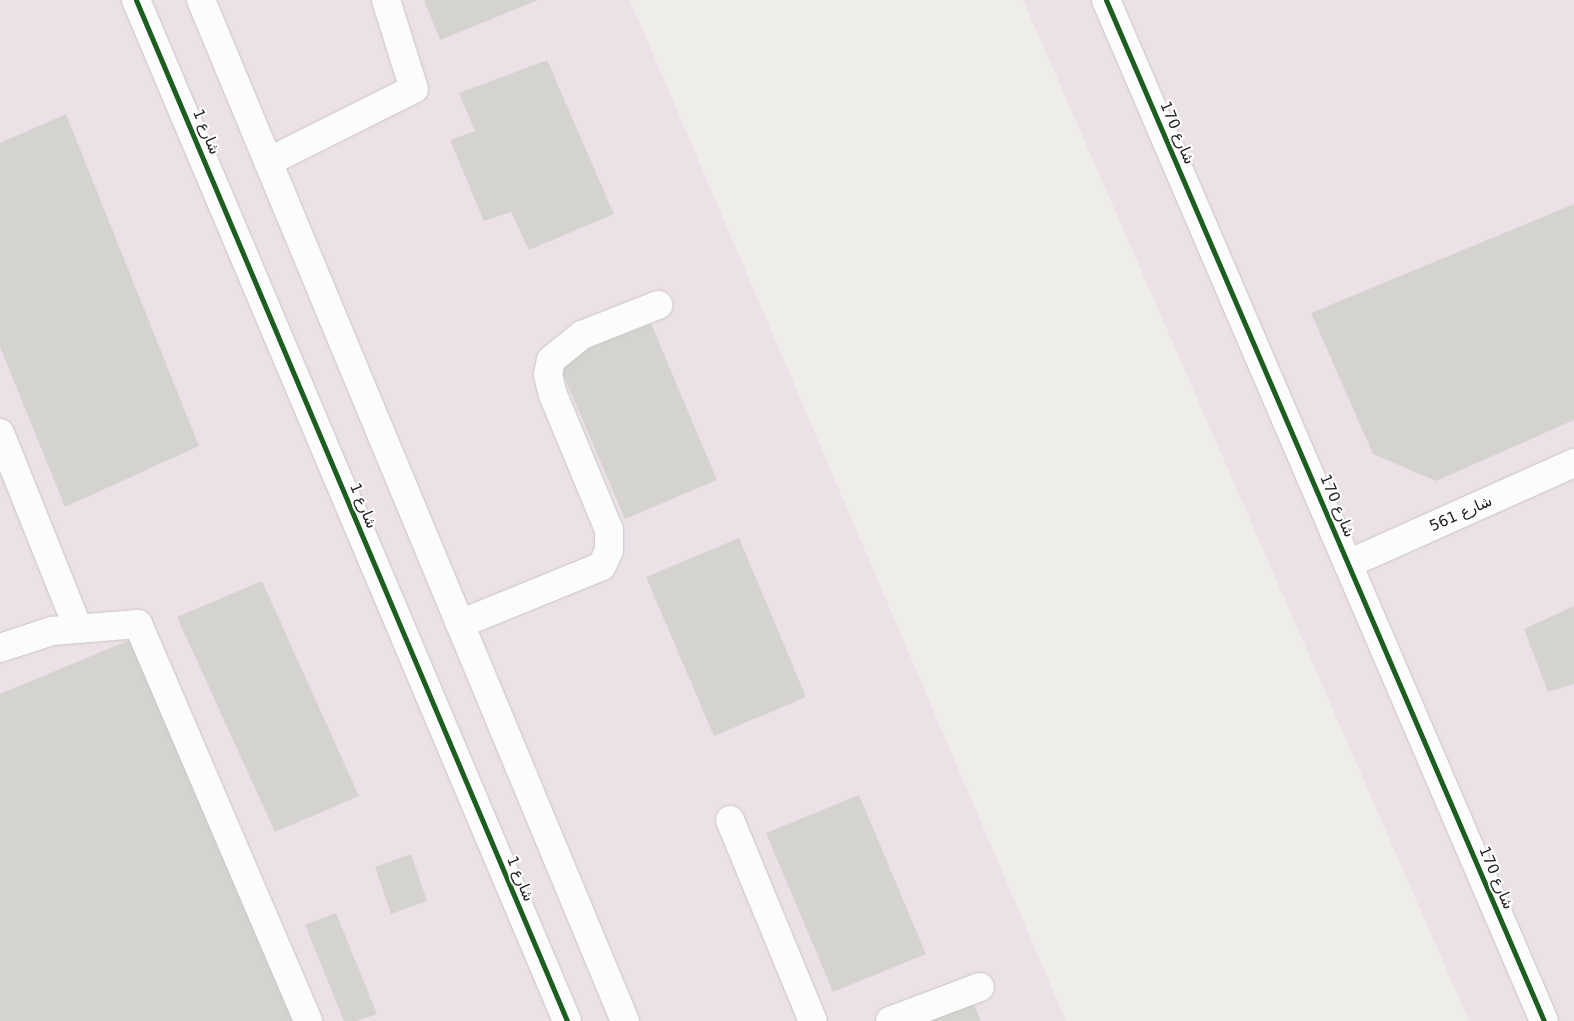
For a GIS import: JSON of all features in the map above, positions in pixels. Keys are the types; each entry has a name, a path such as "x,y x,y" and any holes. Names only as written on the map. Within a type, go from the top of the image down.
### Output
{"street":[{"path":"201,0 625,1021"},
{"path":"268,162 414,89 386,0"},
{"name":"شارع 170","path":"1106,0 1544,1021"},
{"name":"شارع 1","path":"135,3 566,1021"},
{"path":"460,624 602,566 609,550 609,530 553,395 548,375 551,360 582,335 658,305"},
{"path":"0,433 78,628"},
{"name":"شارع 561","path":"1348,564 1574,464"},
{"path":"0,648 52,631 138,624 308,1021"},
{"path":"730,820 813,1021"},
{"path":"890,1021 980,988"}],"shaded area":[{"path":"0,0 630,0 1066,1021 0,1021"},
{"path":"1023,0 1574,0 1574,1021 1469,1021"}],"building":[{"path":"424,0 538,0 440,40"},
{"path":"547,60 614,214 529,250 511,212 484,221 450,140 475,131 459,93"},
{"path":"66,114 199,446 65,507 0,347 0,143"},
{"path":"1574,204 1574,420 1436,481 1373,454 1311,313"},
{"path":"650,321 717,480 625,519 557,360"},
{"path":"739,538 806,697 714,736 646,577"},
{"path":"262,581 359,796 275,832 177,617"},
{"path":"1574,606 1574,684 1548,692 1524,629"},
{"path":"132,639 294,1021 0,1021 0,694"},
{"path":"859,795 926,954 833,992 766,833"},
{"path":"411,854 427,901 391,914 375,867"},
{"path":"336,913 377,1014 357,1021 344,1021 305,925"},
{"path":"974,1004 981,1021 929,1021"}],"cycle path":[{"path":"136,0 567,1021"},
{"path":"1106,0 1544,1021"}]}
